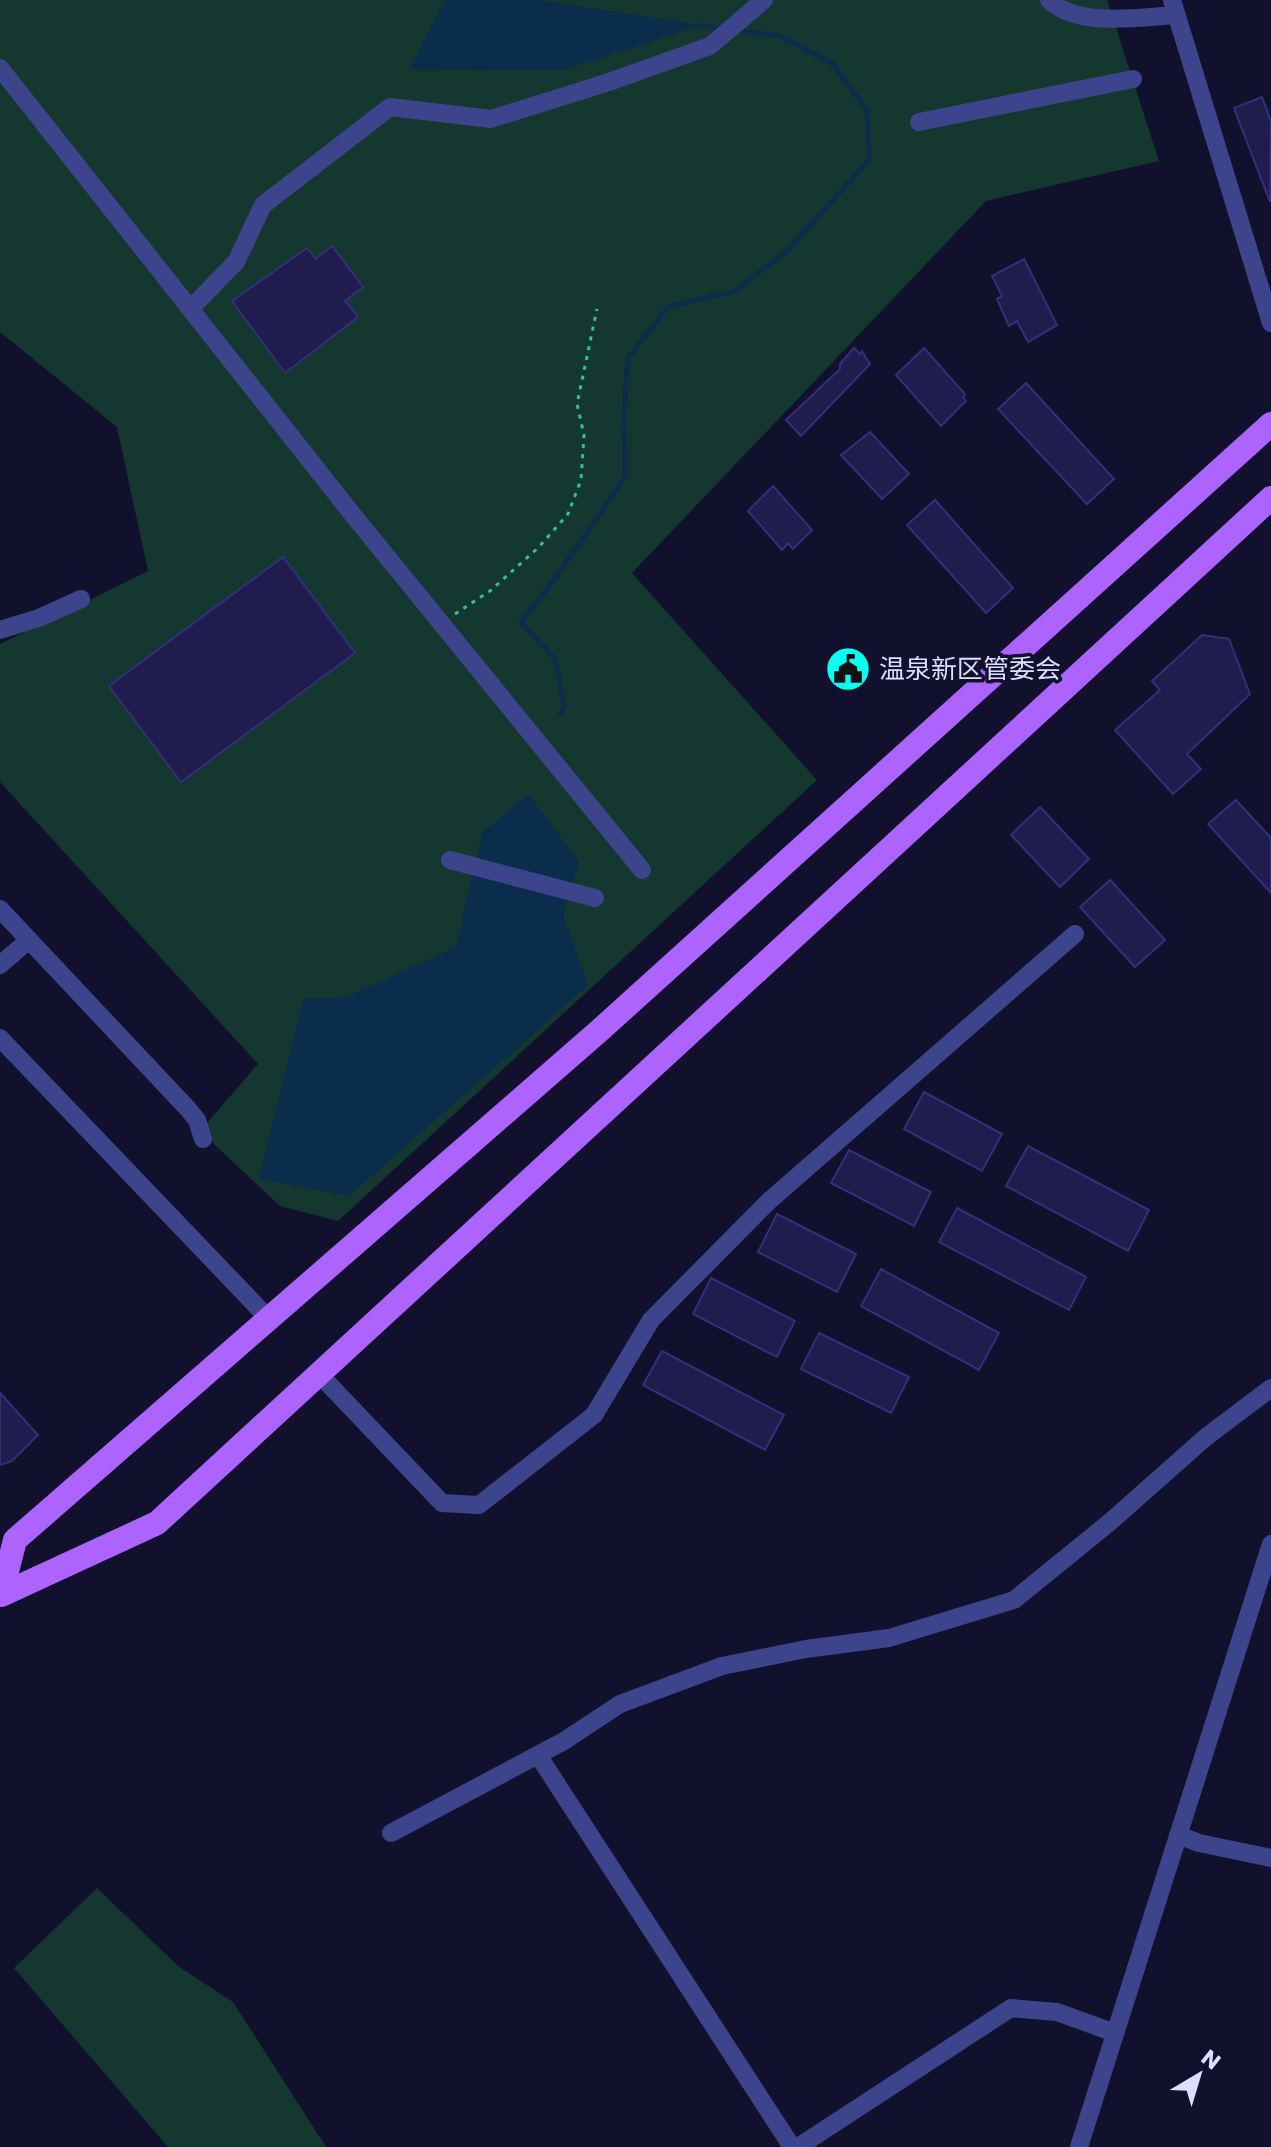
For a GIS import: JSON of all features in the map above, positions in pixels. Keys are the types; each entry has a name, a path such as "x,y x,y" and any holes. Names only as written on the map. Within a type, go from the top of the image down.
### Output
{"main road":[{"path":"1,1596 15,1540 599,1031 1271,424"},
{"path":"1,1596 157,1523 1271,498"}],"street":[{"path":"191,308 236,262 263,205 390,107 491,119 710,46 764,0"},
{"path":"1049,0 1056,7 1093,19 1174,8 1271,323"},
{"path":"0,68 642,870"},
{"path":"919,122 1133,79"},
{"path":"0,630 39,618 81,599"},
{"path":"450,860 595,898"},
{"path":"0,909 188,1109 197,1120 203,1139"},
{"path":"319,1374 442,1503 479,1505 594,1415 651,1320 769,1201 1075,934"},
{"path":"0,965 29,940"},
{"path":"0,1038 270,1320"},
{"path":"391,1833 564,1741 620,1704 722,1666 806,1649 889,1638 1014,1600 1110,1522 1206,1437 1271,1388"},
{"path":"1079,2147 1271,1544"},
{"path":"538,1755 795,2147 1011,2008 1057,2012 1115,2033"},
{"path":"1178,1835 1199,1843 1271,1858"}],"path":[{"path":"442,623 490,591 539,547 568,514 581,480 584,435 577,404 597,309"}],"green space":[{"path":"0,0 1107,0 1159,161 986,201 632,573 817,780 338,1221 280,1206 200,1131 258,1064 0,782 0,644 148,571 117,427 0,332"},
{"path":"97,1888 178,1966 233,2002 326,2147 168,2147 14,1968"}],"water":[{"path":"445,0 538,0 701,25 564,70 409,69"},
{"path":"529,794 579,862 563,916 588,985 349,1196 259,1179 303,999 346,997 456,947 482,833"}],"building":[{"path":"1262,97 1271,121 1270,202 1234,108"},
{"path":"332,246 363,287 345,301 358,317 285,373 232,301 307,248 316,259"},
{"path":"1024,259 1057,325 1028,342 1017,321 1009,326 997,299 1002,296 992,276"},
{"path":"854,348 860,354 862,351 870,364 801,436 786,420 840,369 840,364"},
{"path":"924,348 965,394 963,397 966,401 941,426 896,375"},
{"path":"1026,383 1114,479 1087,504 998,409"},
{"path":"870,432 909,474 882,499 841,455"},
{"path":"773,486 812,530 793,549 788,543 782,550 748,511"},
{"path":"935,500 1013,588 986,613 907,525"},
{"path":"283,557 355,653 181,782 109,686"},
{"path":"1202,635 1229,639 1250,694 1187,754 1201,769 1173,794 1115,730 1160,690 1152,681"},
{"path":"1236,800 1271,838 1271,893 1208,824"},
{"path":"1040,807 1089,859 1060,887 1011,835"},
{"path":"1110,880 1165,940 1135,967 1080,907"},
{"path":"924,1092 1002,1134 982,1171 904,1129"},
{"path":"1028,1146 1149,1210 1128,1251 1006,1186"},
{"path":"849,1150 931,1192 914,1226 831,1183"},
{"path":"957,1208 1086,1277 1069,1310 939,1242"},
{"path":"777,1214 856,1254 837,1292 758,1252"},
{"path":"881,1269 999,1333 979,1370 861,1306"},
{"path":"711,1278 795,1321 777,1357 693,1314"},
{"path":"819,1333 909,1377 891,1413 801,1369"},
{"path":"662,1351 784,1415 765,1450 643,1385"},
{"path":"0,1393 38,1435 12,1461 0,1465"}],"waterway":[{"path":"701,25 724,29"},
{"path":"560,714 564,706 555,659 521,622 625,477 624,414 628,358 668,307 735,291 787,251 869,160 867,111 833,64 780,36 738,31"}],"place":[{"name":"温泉新区管委会","path":"848,669"}]}
